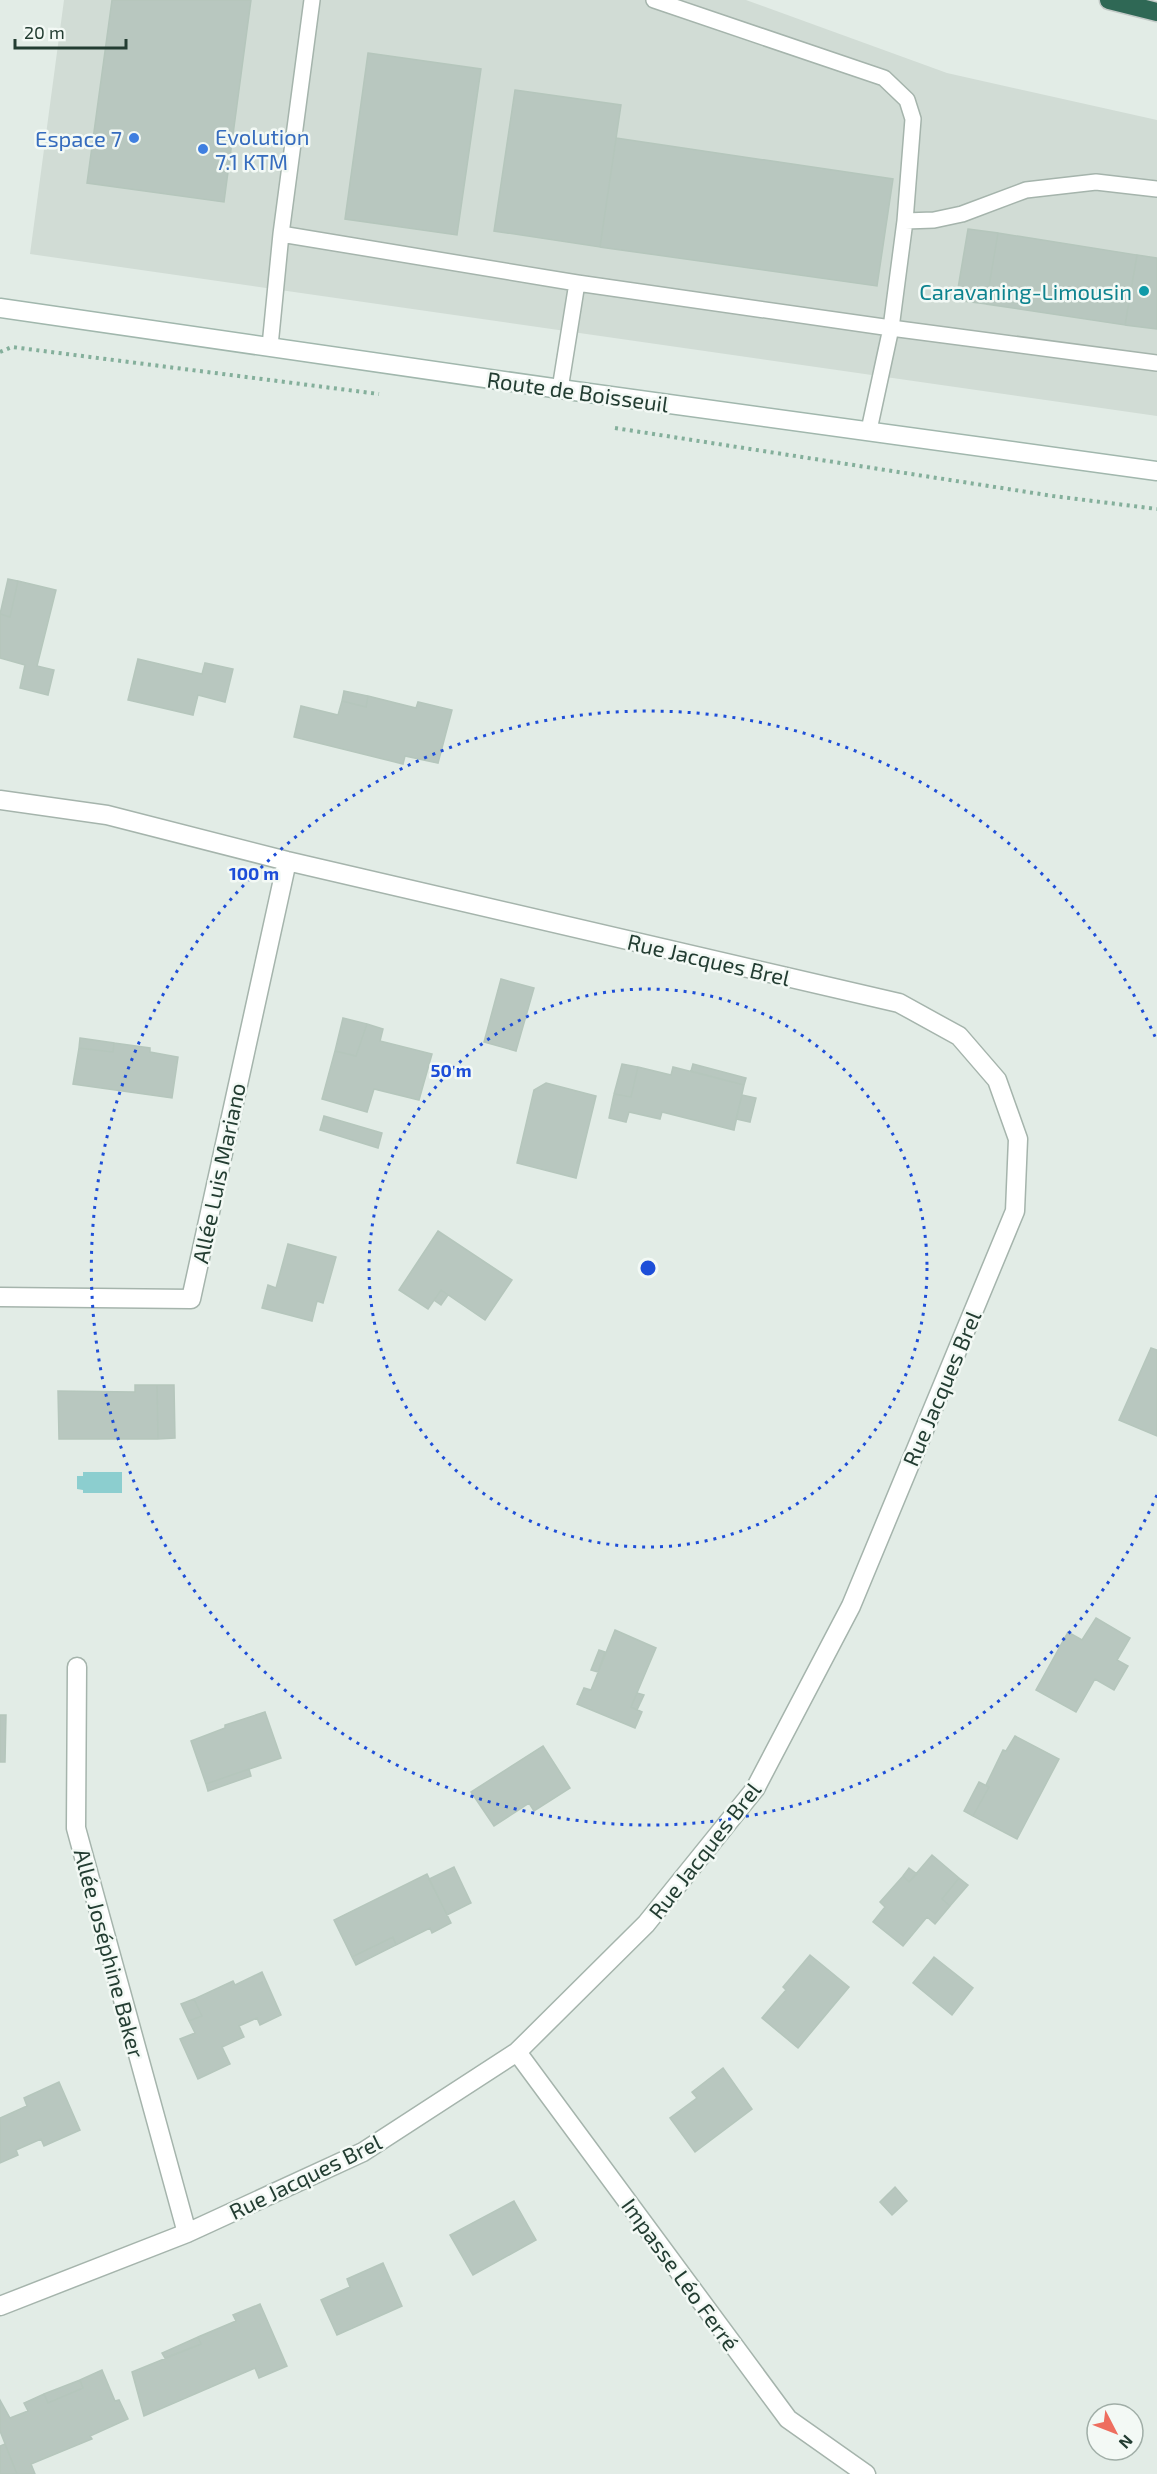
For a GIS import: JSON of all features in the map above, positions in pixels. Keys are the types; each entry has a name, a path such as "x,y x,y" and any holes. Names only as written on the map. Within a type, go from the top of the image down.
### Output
{"highway":[{"path":"1109,0 1157,12"}],"street":[{"name":"Route de Boisseuil","path":"0,308 560,389 1157,471"},
{"name":"Rue Jacques Brel","path":"0,800 107,815 286,861 899,1003 959,1036 997,1080 1018,1139 1015,1211 851,1606 756,1789 646,1924 517,2052 363,2152 187,2233 0,2306"},
{"name":"Allée Luis Mariano","path":"0,1298 191,1299 286,861"},
{"name":"Allée Joséphine Baker","path":"77,1667 76,1828 187,2233"},
{"name":"Impasse Léo Ferré","path":"517,2052 788,2419 866,2474"}],"lane":[{"path":"270,346 281,234 312,0"},
{"path":"654,0 884,78 908,100 913,119 905,221 891,328 869,430"},
{"path":"905,221 934,220 962,214 1026,190 1096,182 1157,189"},
{"path":"281,234 577,283 1157,363"},
{"path":"560,389 577,283"}],"path":[{"path":"0,352 12,347 390,396"},
{"path":"613,428 1053,496 1157,509"}],"shaded area":[{"path":"64,0 746,0 947,73 1157,120 1157,416 30,254"}],"water":[{"path":"83,1472 122,1472 122,1493 83,1493 83,1490 77,1489 77,1476 83,1476"}],"building":[{"path":"112,0 251,0 224,202 87,183"},
{"path":"368,53 481,69 457,235 345,219"},
{"path":"515,90 621,105 600,247 494,231"},
{"path":"616,138 893,179 877,286 600,247"},
{"path":"968,229 998,233 986,304 956,300"},
{"path":"998,233 1137,255 1125,325 986,304"},
{"name":"Caravaning-Limousin","path":"1137,255 1157,258 1157,329 1125,325"},
{"path":"8,579 18,581 10,617 0,614"},
{"path":"18,581 56,590 37,666 54,670 48,695 20,688 25,665 0,658 0,614 10,617"},
{"path":"138,659 202,674 205,663 233,669 225,702 198,695 193,715 128,700"},
{"path":"344,691 368,696 366,707 342,701"},
{"path":"368,696 416,708 418,702 452,710 438,763 405,756 403,764 294,737 301,706 338,715 342,701 366,707"},
{"path":"501,979 534,988 516,1051 484,1042"},
{"path":"343,1018 367,1024 356,1056 335,1051"},
{"path":"367,1024 383,1029 380,1041 432,1054 419,1100 374,1089 367,1112 322,1099 335,1051 356,1056"},
{"path":"80,1038 114,1043 113,1052 79,1048"},
{"path":"114,1043 150,1048 150,1052 178,1057 172,1098 73,1084 79,1048 113,1052"},
{"path":"622,1064 638,1067 631,1097 614,1094"},
{"path":"693,1064 746,1078 744,1085 691,1071"},
{"path":"638,1067 671,1075 673,1067 744,1085 734,1130 662,1112 660,1119 629,1112 626,1122 609,1118 614,1094 631,1097"},
{"path":"546,1083 596,1096 576,1178 517,1163 534,1090"},
{"path":"742,1095 756,1098 750,1122 736,1119"},
{"path":"324,1116 382,1133 378,1148 320,1130"},
{"path":"438,1231 512,1280 485,1320 441,1290 428,1309 399,1290"},
{"path":"288,1244 336,1257 323,1303 317,1301 312,1321 262,1308 268,1285 276,1288"},
{"path":"441,1290 448,1295 441,1305 434,1300"},
{"path":"1151,1348 1157,1350 1157,1436 1119,1420"},
{"path":"135,1385 157,1385 158,1439 59,1439 58,1391 135,1392"},
{"path":"157,1385 174,1385 175,1438 158,1439"},
{"path":"1096,1618 1130,1638 1117,1660 1128,1666 1114,1690 1095,1679 1076,1712 1036,1690 1068,1632 1082,1640"},
{"path":"615,1630 656,1648 631,1707 642,1712 635,1728 577,1704 584,1688 591,1690"},
{"path":"599,1650 605,1652 598,1672 591,1670"},
{"path":"637,1693 644,1695 637,1710 631,1707"},
{"path":"265,1712 281,1758 206,1784 191,1741 225,1728 225,1725"},
{"path":"0,1715 6,1715 5,1762 0,1762"},
{"path":"1015,1736 1059,1759 1017,1839 973,1816 989,1787 986,1785 1003,1750 1006,1751"},
{"path":"543,1746 570,1788 534,1811 529,1803 494,1826 471,1792"},
{"path":"249,1769 251,1776 208,1791 206,1784"},
{"path":"979,1782 989,1787 973,1816 964,1811"},
{"path":"932,1855 959,1878 942,1899 950,1906 935,1924 927,1917 903,1946 873,1922 885,1907 880,1902 903,1876 909,1882"},
{"path":"454,1867 471,1903 447,1915 429,1879"},
{"path":"909,1868 917,1874 909,1882 903,1876"},
{"path":"427,1874 451,1923 432,1933 430,1928 396,1945 393,1937 352,1957 334,1920"},
{"path":"959,1878 968,1885 950,1906 942,1899"},
{"path":"393,1937 396,1945 356,1965 352,1957"},
{"path":"810,1955 849,1987 798,2048 762,2018 786,1990 783,1987"},
{"path":"934,1957 973,1988 952,2015 913,1983"},
{"path":"262,1972 281,2015 260,2025 257,2018 239,2026 244,2037 222,2047 230,2064 198,2079 180,2039 195,2033 189,2021 202,2016 194,1999 233,1981 235,1985"},
{"path":"194,1999 202,2016 189,2021 181,2004"},
{"path":"723,2068 752,2109 695,2152 670,2118 697,2098 692,2092"},
{"path":"59,2082 80,2130 44,2146 41,2139 16,2150 18,2155 0,2163 0,2118 27,2106 24,2098"},
{"path":"895,2187 907,2201 892,2215 880,2202"},
{"path":"514,2201 536,2240 473,2275 450,2235"},
{"path":"383,2263 402,2306 337,2335 321,2300 350,2287 347,2279"},
{"path":"260,2304 287,2366 259,2378 255,2368 144,2416 132,2372 201,2344 198,2337 236,2321 233,2315"},
{"path":"198,2337 201,2344 165,2358 162,2353"},
{"path":"102,2370 115,2401 119,2400 128,2419 90,2436 92,2439 31,2464 35,2474 17,2474 0,2431 0,2400 10,2418 28,2411 24,2403 44,2394 48,2403 83,2388 80,2380"},
{"path":"80,2380 83,2388 48,2403 44,2394"},
{"path":"5,2444 17,2474 0,2474 0,2446"}],"place":[{"name":"Espace 7","path":"134,138"},
{"name":"Evolution 7.1 KTM","path":"203,149"},
{"name":"Caravaning-Limousin","path":"1144,291"}]}
